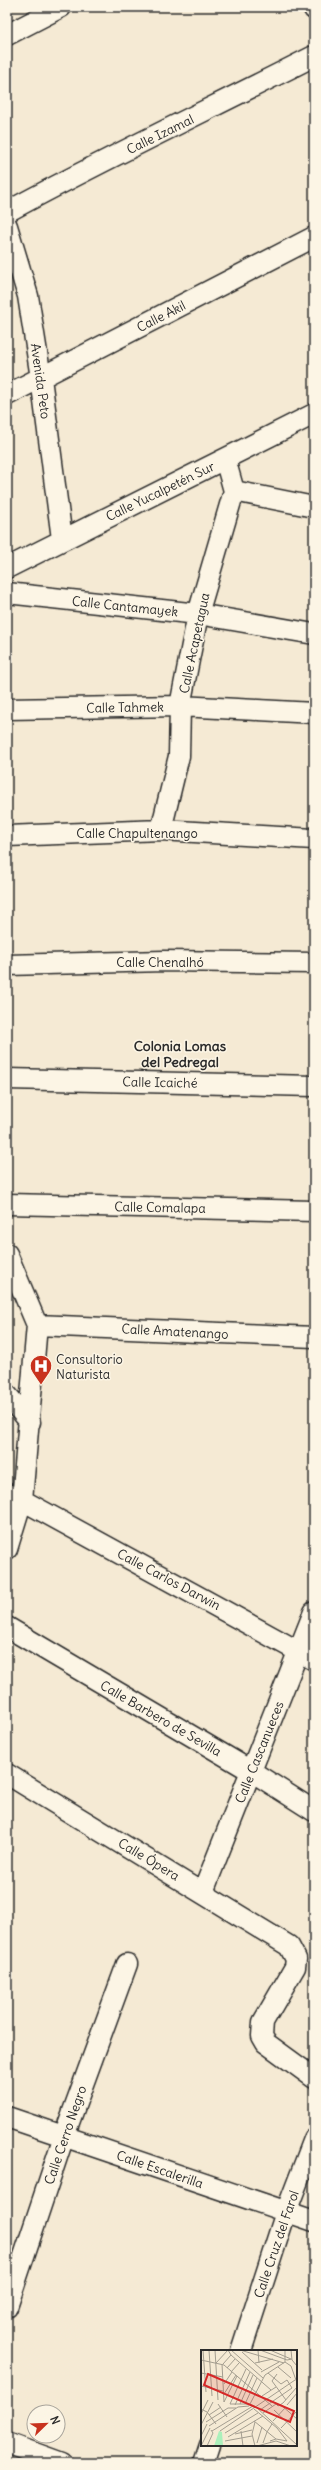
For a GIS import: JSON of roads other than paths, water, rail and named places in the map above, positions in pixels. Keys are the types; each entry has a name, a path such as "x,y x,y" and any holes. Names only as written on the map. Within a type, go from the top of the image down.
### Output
{"street":[{"path":"7,35 61,7"},
{"name":"Calle Izamal","path":"7,212 79,173 201,114 314,56"},
{"name":"Avenida Peto","path":"7,226 28,296 41,378 62,539"},
{"name":"Calle Akil","path":"7,395 314,237"},
{"name":"Calle Yucalpetén Sur","path":"7,568 62,539 314,414"},
{"path":"225,459 234,491 314,507"},
{"name":"Calle Acapetagua","path":"161,830 179,756 180,706 198,614 234,491"},
{"name":"Calle Cantamayek","path":"7,593 198,614 314,634"},
{"name":"Calle Tahmek","path":"7,709 180,706 314,713"},
{"name":"Calle Chapultenango","path":"7,836 161,830 314,839"},
{"name":"Calle Chenalhó","path":"7,965 164,961 314,964"},
{"name":"Calle Icaiché","path":"7,1079 314,1086"},
{"name":"Calle Comalapa","path":"7,1204 314,1211"},
{"path":"7,1254 37,1325 30,1422 15,1497 7,1549"},
{"name":"Calle Amatenango","path":"37,1325 314,1337"},
{"path":"7,1395 30,1422"},
{"name":"Calle Carlos Darwin","path":"15,1497 307,1655"},
{"name":"Calle Cascanueces","path":"203,1892 251,1770 307,1655 314,1612"},
{"name":"Calle Barbero de Sevilla","path":"7,1627 251,1770 314,1811"},
{"name":"Calle Ópera","path":"7,1774 203,1892 289,1946 296,1959 295,1967 263,2022 262,2036 266,2043 314,2078"},
{"name":"Calle Cerro Negro","path":"7,2307 64,2136 127,1964"},
{"name":"Calle Escalerilla","path":"7,2117 314,2221"},
{"name":"Calle Cruz del Farol","path":"241,2350 286,2212 314,2139"},
{"path":"7,2443 62,2463"},
{"path":"204,2463 210,2446"}],"place":[{"name":"Consultorio Naturista","path":"41,1386"}],"district":[{"name":"Colonia Lomas del Pedregal","path":"180,1054"}]}
